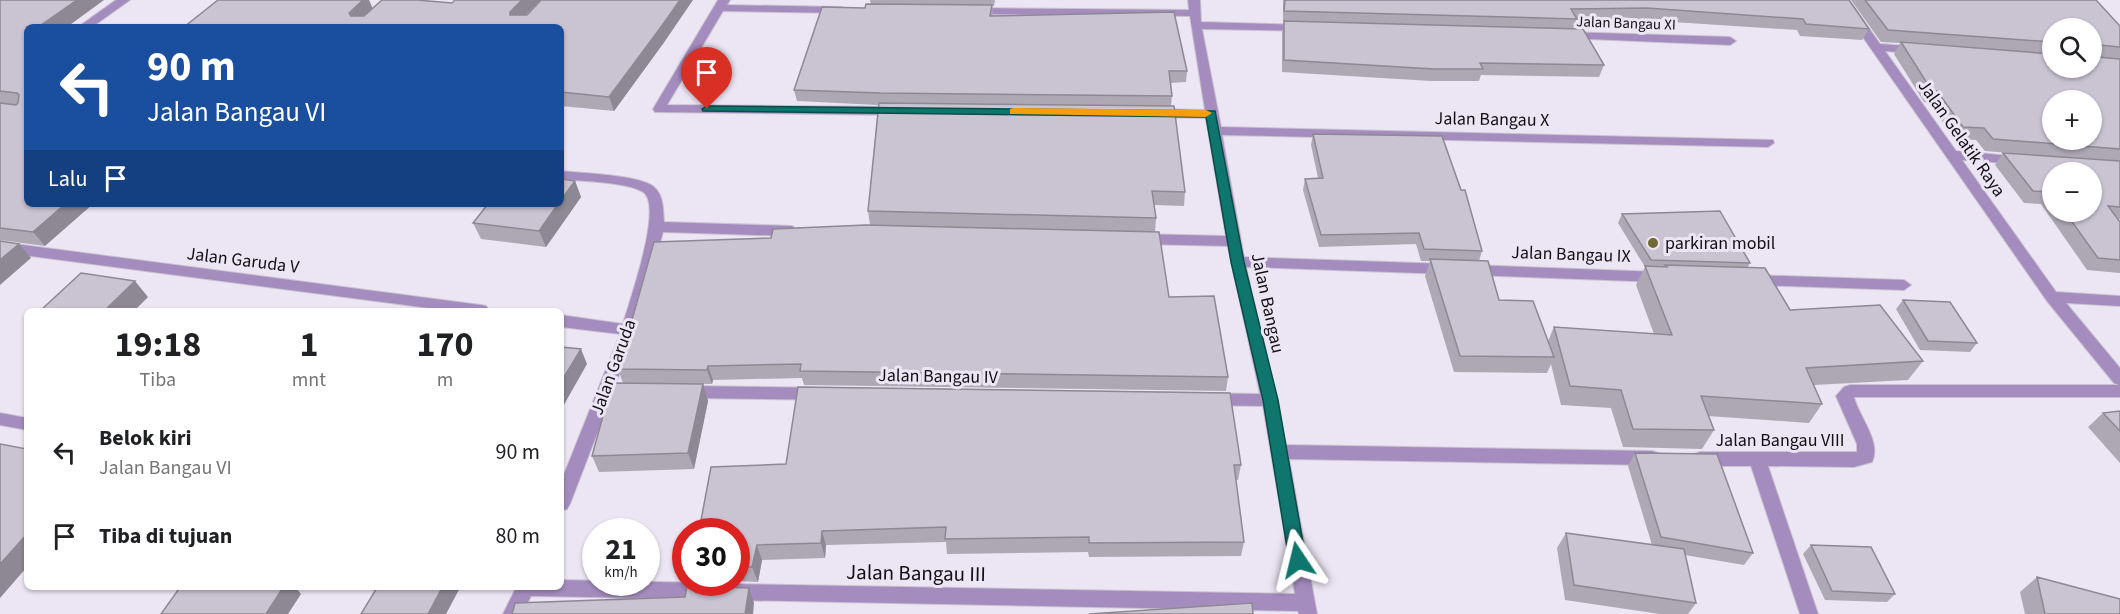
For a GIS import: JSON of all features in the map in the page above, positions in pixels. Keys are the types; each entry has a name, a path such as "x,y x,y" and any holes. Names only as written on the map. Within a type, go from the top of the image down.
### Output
{"street":[{"path":"88,24 124,0"},
{"name":"Jalan Gelatik Raya","path":"1843,0 2052,297"},
{"path":"849,10 721,4 659,109 911,111"},
{"path":"956,11 1195,13 1315,29"},
{"name":"Jalan Bangau","path":"1195,13 1238,262 1270,400 1306,608"},
{"name":"Jalan Bangau XI","path":"1552,36 1730,40"},
{"path":"1876,47 1935,51"},
{"path":"1139,113 1211,114"},
{"name":"Jalan Bangau X","path":"1215,131 1768,143"},
{"path":"1953,155 2036,161"},
{"path":"564,175 633,183 649,189 655,198 657,227 811,231"},
{"name":"Jalan Garuda","path":"564,496 629,330 657,227"},
{"path":"1130,239 1236,241"},
{"name":"Jalan Garuda V","path":"0,247 467,308"},
{"name":"Jalan Bangau IX","path":"1238,262 1680,277"},
{"path":"1739,279 1904,285"},
{"path":"2052,297 2120,301"},
{"path":"2052,297 2120,379"},
{"path":"564,321 629,330"},
{"name":"Jalan Bangau IV","path":"605,391 1270,400"},
{"name":"Jalan Bangau VIII","path":"1278,452 1854,460 1866,457 1864,444 1844,396 1850,391 2120,391"},
{"path":"0,419 24,423"},
{"path":"1757,460 1809,614"},
{"name":"Jalan Bangau III","path":"564,588 1306,608"},
{"path":"512,614 525,590"}],"building":[{"path":"0,0 77,0 42,24 24,24 24,207 62,207 33,232 0,228 0,103 16,105 19,95 0,91"},
{"path":"218,0 363,0 349,13 351,16 364,16 382,0 452,3 455,0 522,0 510,12 510,15 527,15 541,0 680,0 609,97 564,92 564,24 188,24"},
{"path":"1285,0 1849,0 1869,29 1806,24 1803,19 1647,8 1571,9 1577,19 1284,11"},
{"path":"1865,0 2096,0 2120,26 2120,47 2102,45 2102,18 2042,18 2042,41 1888,30"},
{"path":"866,4 992,5 990,16 1174,12 1187,71 1169,71 1172,96 794,90 822,7 865,8"},
{"path":"1284,21 1583,29 1604,65 1480,63 1483,69 1434,69 1284,60"},
{"path":"1901,42 2042,53 2042,78 2102,78 2102,57 2120,59 2120,149 2102,148 2102,90 2042,90 2042,143 1993,139 1984,128 1963,127 1937,91 1932,91"},
{"path":"879,103 1174,106 1185,192 1152,191 1156,218 868,211"},
{"path":"1313,134 1442,136 1461,190 1465,190 1482,251 1424,249 1419,233 1321,235 1305,179 1323,178"},
{"path":"2003,153 2120,161 2120,207 2108,206 2120,222 2120,260 2098,258 2072,222 2102,222 2102,162 2042,162 2042,192 2033,191"},
{"path":"564,179 575,181 564,196"},
{"path":"486,207 556,207 539,231 473,223"},
{"path":"1720,211 1750,263 1651,260 1622,214"},
{"path":"866,225 1159,232 1169,297 1214,296 1228,377 800,371 801,364 708,366 707,370 618,369 654,242 771,238 773,229"},
{"path":"0,241 19,244 0,260"},
{"path":"1430,259 1488,261 1499,300 1533,301 1554,357 1460,356"},
{"path":"1665,265 1765,268 1790,310 1880,305 1923,361 1806,368 1822,404 1701,396 1714,430 1633,429 1621,390 1570,386 1554,327 1672,335 1645,266 1667,267"},
{"path":"81,273 135,281 107,308 43,308"},
{"path":"1903,300 1950,302 1977,343 1928,341"},
{"path":"564,347 581,349 564,377"},
{"path":"612,383 703,384 688,453 592,456"},
{"path":"798,387 1230,393 1241,465 1234,465 1244,542 1089,543 1089,537 945,539 946,527 822,531 821,543 757,545 752,567 750,567 750,518 701,518 711,467 786,464"},
{"path":"2120,411 2120,431 2103,413"},
{"path":"0,444 24,448 24,537 0,564"},
{"path":"1635,453 1717,454 1753,553 1661,537"},
{"path":"1566,533 1684,549 1696,603 1574,585"},
{"path":"1811,545 1871,547 1895,594 1832,591"},
{"path":"2037,577 2120,599 2120,614 2045,614"},
{"path":"178,590 281,590 266,614 161,614"},
{"path":"376,590 441,590 428,614 361,614"},
{"path":"748,596 745,614 512,614 515,603"},
{"path":"1252,603 1253,614 1089,614"}],"slow traffic":[{"path":"1014,112 1206,113"}],"place":[{"name":"parkiran mobil","path":"1653,243"}],"route":[{"path":"707,109 1211,114 1236,241 1238,262 1270,400 1298,560"}]}
